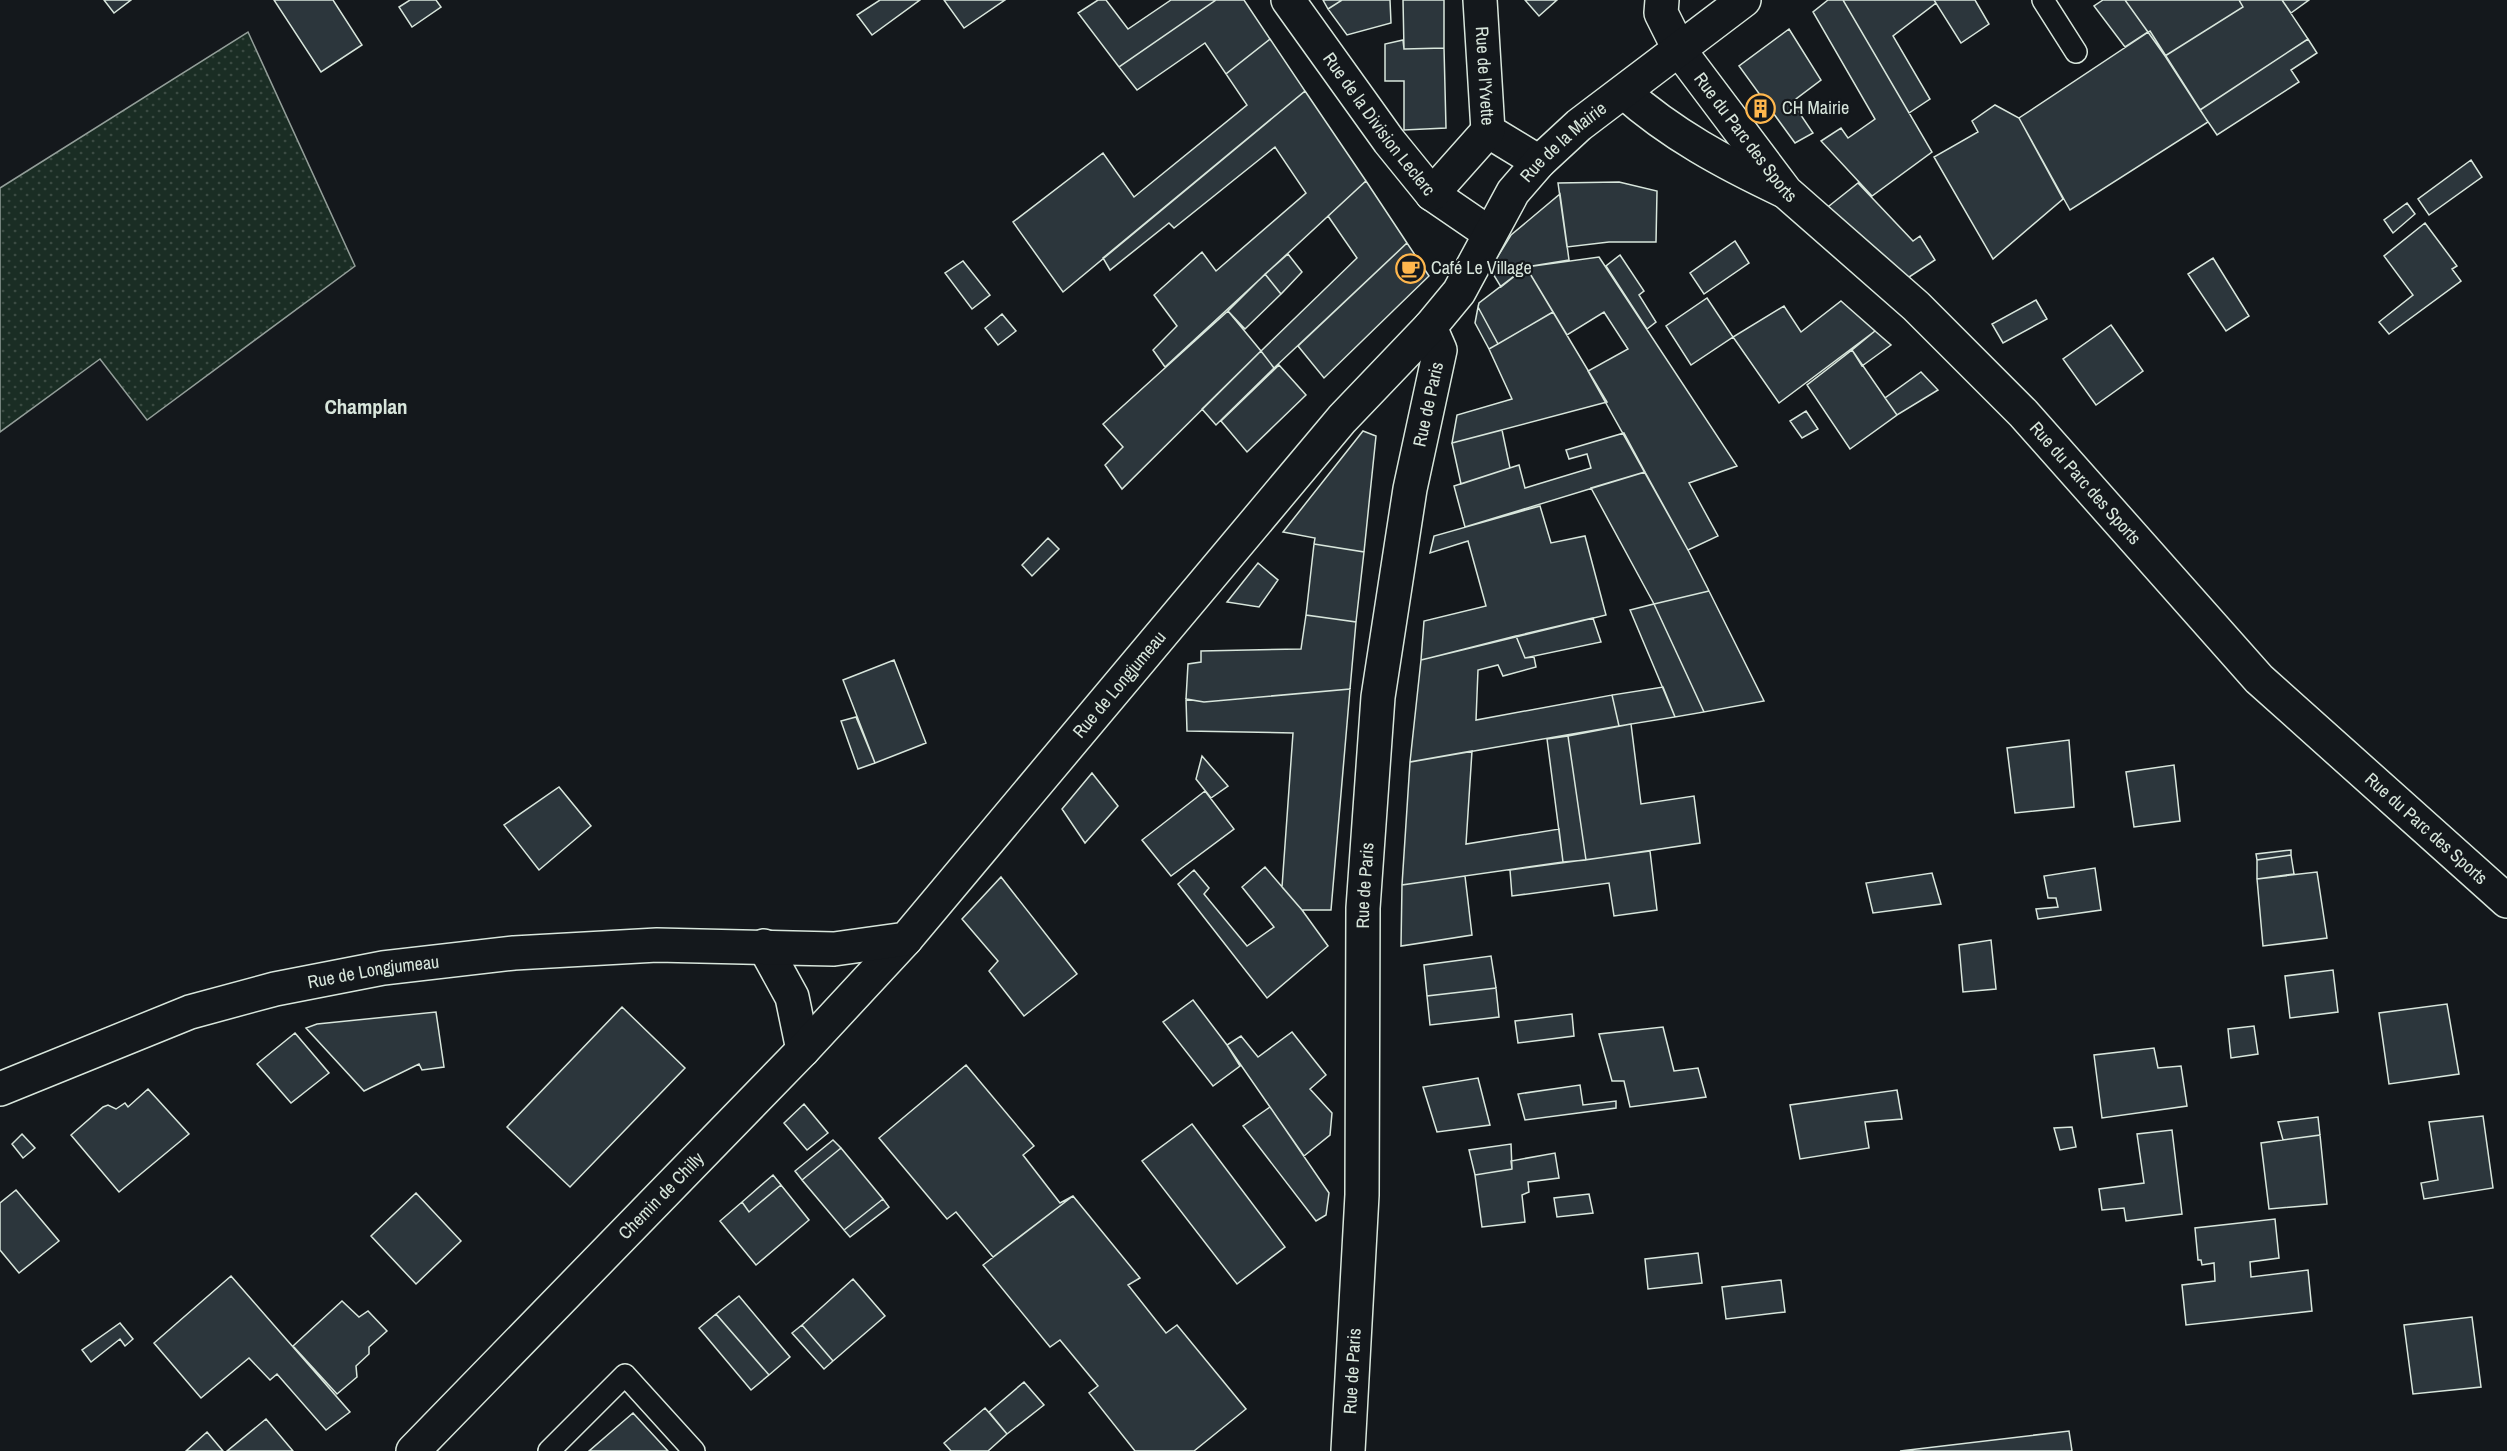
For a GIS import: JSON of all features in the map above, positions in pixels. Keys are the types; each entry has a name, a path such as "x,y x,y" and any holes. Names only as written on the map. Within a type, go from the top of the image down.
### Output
{"street":[{"name":"Rue de la Division Leclerc","path":"1288,0 1389,141 1432,194 1489,233"},
{"name":"Rue de l'Yvette","path":"1480,0 1488,131 1539,162"},
{"name":"Rue du Parc des Sports","path":"1662,0 1661,13 1680,51 1786,192 1916,306 2023,413 2259,679 2507,901"},
{"name":"Rue de la Mairie","path":"1430,327 1459,292 1513,192 1539,162 1579,126 1744,0"},
{"path":"1624,92 1652,117 1720,160 1786,192"},
{"path":"1432,194 1488,131"},
{"name":"Rue de Longjumeau","path":"0,1089 190,1012 275,989 383,968 526,952 657,945 834,949 906,939 1342,419 1430,327"},
{"name":"Rue de Paris","path":"1348,1451 1362,1196 1364,885 1378,697 1410,489 1440,350 1430,327"},
{"name":"Chemin de Chilly","path":"413,1451 803,1050 906,939"},
{"path":"764,946 792,997 803,1050"}],"lane":[{"path":"2043,0 2076,52"},
{"path":"549,1451 625,1375 694,1451"}],"green space":[{"path":"248,32 355,266 147,420 100,359 0,432 0,188"}],"building":[{"path":"104,0 131,0 114,13"},
{"path":"274,0 333,0 362,45 321,72"},
{"path":"410,0 436,0 441,7 412,27 399,7"},
{"path":"880,0 920,0 872,35 857,15"},
{"path":"944,0 1005,0 964,28"},
{"path":"1098,0 1106,0 1128,29 1171,0 1216,0 1119,67 1078,13"},
{"path":"1216,0 1244,0 1270,39 1226,74 1205,43 1137,90 1119,67"},
{"path":"1323,0 1342,0 1328,9"},
{"path":"1342,0 1390,0 1391,23 1347,35 1328,9"},
{"path":"1403,0 1444,0 1444,48 1404,49"},
{"path":"1525,0 1557,0 1539,16"},
{"path":"1828,0 1843,0 1932,152 1872,196 1821,141 1841,128 1848,138 1875,119 1813,12"},
{"path":"1843,0 1934,0 1936,3 1893,36 1930,99 1909,113"},
{"path":"1934,0 1975,0 1989,24 1961,43"},
{"path":"2103,0 2125,0 2148,32 2125,47 2094,6"},
{"path":"2125,0 2239,0 2243,7 2165,56"},
{"path":"2239,0 2282,0 2308,39 2200,110 2165,56 2243,7"},
{"path":"2282,0 2309,0 2291,13"},
{"path":"1789,29 1821,80 1792,102 1813,133 1795,143 1739,66"},
{"path":"2150,31 2208,122 2070,210 2019,118"},
{"path":"1270,39 1305,91 1063,292 1013,222 1103,153 1134,197 1247,105 1226,74"},
{"path":"2308,39 2317,53 2291,70 2299,82 2217,135 2200,110"},
{"path":"1403,40 1404,49 1444,48 1446,128 1404,130 1404,81 1385,81 1385,44"},
{"path":"1305,91 1366,181 1165,367 1153,350 1177,326 1154,295 1202,252 1216,271 1306,193 1275,147 1174,228 1169,223 1110,270 1103,258"},
{"name":"CH Mairie","path":"1760,96 1774,112 1761,121 1749,104"},
{"path":"1995,105 2019,118 2063,199 1993,259 1934,157 1978,132 1972,121"},
{"path":"2471,160 2482,177 2429,215 2418,199"},
{"path":"1366,181 1407,243 1274,368 1261,351 1357,258 1328,216"},
{"path":"1619,182 1657,191 1656,242 1609,242 1567,247 1558,183"},
{"path":"1858,183 1913,241 1920,236 1935,260 1900,283 1824,210"},
{"path":"1560,194 1569,260 1526,267 1501,287 1490,269 1511,235"},
{"path":"2407,203 2415,214 2393,233 2384,220"},
{"path":"2425,223 2457,266 2452,269 2461,281 2389,334 2379,322 2413,295 2384,256"},
{"path":"1735,241 1749,263 1704,294 1690,273"},
{"path":"1407,243 1429,276 1324,378 1298,346"},
{"path":"1288,254 1302,272 1281,294 1265,274"},
{"path":"1620,255 1644,291 1639,295 1656,322 1647,329 1606,266"},
{"path":"1599,257 1737,466 1689,483 1718,536 1688,550 1588,371 1628,349 1604,312 1567,335 1526,267"},
{"path":"2213,258 2249,316 2226,331 2188,274"},
{"path":"963,261 990,295 972,309 945,273"},
{"path":"1526,267 1553,312 1498,344 1478,307 1479,303"},
{"path":"1265,274 1281,294 1245,329 1228,311"},
{"path":"1707,298 1733,337 1691,365 1666,326"},
{"path":"2036,300 2047,319 2003,343 1992,324"},
{"path":"1841,301 1875,331 1779,403 1733,337 1784,306 1801,332"},
{"path":"1478,307 1498,344 1489,349 1475,323"},
{"path":"1228,311 1261,351 1122,489 1105,465 1123,447 1103,424"},
{"path":"1553,312 1607,402 1452,443 1457,415 1512,399 1489,349"},
{"path":"1002,314 1016,331 998,345 985,328"},
{"path":"2111,325 2143,371 2096,405 2063,359"},
{"path":"1875,331 1891,345 1862,366 1852,350"},
{"path":"1852,350 1897,415 1850,449 1807,385"},
{"path":"1261,351 1274,368 1216,425 1202,409"},
{"path":"1279,365 1306,395 1247,452 1221,421"},
{"path":"1921,372 1938,390 1897,415 1885,398"},
{"path":"1806,411 1818,429 1802,438 1790,421"},
{"path":"1502,430 1510,468 1461,484 1452,443"},
{"path":"1363,431 1376,436 1364,552 1314,544 1315,538 1283,532"},
{"path":"1624,433 1645,472 1465,527 1454,486 1519,465 1525,488 1591,468 1587,454 1569,459 1566,450"},
{"path":"1645,472 1709,591 1654,604 1591,488"},
{"path":"1540,506 1551,543 1585,536 1606,615 1421,660 1424,621 1486,606 1468,541 1430,553 1434,536"},
{"path":"1048,538 1059,549 1032,576 1022,565"},
{"path":"1314,544 1364,552 1356,622 1306,615"},
{"path":"1258,563 1278,580 1259,607 1227,602"},
{"path":"1709,591 1764,701 1704,712 1654,604"},
{"path":"1654,604 1704,712 1675,717 1630,610"},
{"path":"1306,615 1356,622 1350,689 1204,702 1186,699 1188,664 1201,662 1201,651 1301,649"},
{"path":"1593,618 1601,642 1525,658 1516,636"},
{"path":"1516,636 1525,658 1534,657 1536,667 1503,676 1498,665 1478,670 1476,720 1612,695 1619,726 1410,762 1421,660"},
{"path":"894,660 926,743 875,763 843,680"},
{"path":"1663,687 1675,717 1619,726 1612,695"},
{"path":"1350,689 1331,910 1302,910 1282,887 1293,733 1187,731 1186,699 1204,702"},
{"path":"856,717 875,763 858,769 841,721"},
{"path":"1631,724 1641,804 1694,796 1700,843 1586,860 1568,736"},
{"path":"1568,736 1586,860 1563,862 1547,739"},
{"path":"2069,740 2074,807 2015,813 2007,748"},
{"path":"1472,751 1466,844 1559,829 1563,862 1402,885 1410,762"},
{"path":"1202,756 1228,786 1211,798 1196,779"},
{"path":"2174,765 2180,821 2134,827 2126,772"},
{"path":"1092,773 1118,806 1085,843 1062,809"},
{"path":"559,787 591,826 539,870 504,825"},
{"path":"1205,791 1234,829 1171,876 1142,840"},
{"path":"2291,850 2291,855 2257,860 2256,854"},
{"path":"1650,851 1657,910 1614,916 1609,883 1512,896 1510,870"},
{"path":"2291,855 2294,874 2257,879 2257,860"},
{"path":"1265,867 1302,910 1328,946 1267,998 1178,884 1194,870 1209,888 1204,894 1247,946 1274,927 1242,887"},
{"path":"2095,868 2101,910 2038,919 2036,909 2058,907 2056,898 2048,898 2044,876"},
{"path":"2317,872 2327,938 2263,946 2257,879"},
{"path":"1932,873 1941,904 1873,913 1866,883"},
{"path":"1465,876 1472,935 1401,946 1402,885"},
{"path":"1001,877 1077,974 1024,1016 989,971 998,961 962,919"},
{"path":"1991,940 1996,989 1963,992 1959,945"},
{"path":"1491,956 1496,988 1427,996 1424,965"},
{"path":"2333,970 2338,1012 2290,1018 2285,976"},
{"path":"1496,988 1499,1017 1430,1025 1427,996"},
{"path":"1193,1000 1240,1066 1213,1086 1163,1022"},
{"path":"2447,1004 2459,1074 2389,1084 2379,1013"},
{"path":"622,1007 685,1068 570,1187 507,1127"},
{"path":"436,1012 444,1067 422,1070 419,1064 364,1091 306,1028 317,1024"},
{"path":"1572,1014 1574,1036 1518,1043 1515,1021"},
{"path":"2254,1026 2258,1054 2231,1058 2228,1029"},
{"path":"1663,1027 1674,1071 1698,1068 1706,1097 1630,1107 1624,1081 1612,1081 1599,1034"},
{"path":"1292,1032 1326,1075 1310,1089 1332,1113 1330,1135 1304,1156 1227,1045 1241,1036 1258,1057"},
{"path":"295,1033 329,1073 291,1103 257,1064"},
{"path":"2154,1048 2158,1068 2181,1066 2187,1106 2102,1118 2094,1055"},
{"path":"966,1065 1034,1146 1023,1155 1060,1203 1073,1196 993,1257 956,1212 947,1219 879,1138"},
{"path":"1478,1078 1490,1125 1437,1132 1423,1087"},
{"path":"1580,1085 1583,1105 1616,1101 1616,1108 1525,1120 1518,1094"},
{"path":"148,1089 189,1134 119,1192 71,1135 103,1107 108,1105 116,1109 125,1103 128,1107"},
{"path":"1897,1090 1902,1119 1865,1122 1869,1148 1800,1159 1790,1105"},
{"path":"804,1104 828,1133 807,1150 784,1123"},
{"path":"1270,1107 1329,1193 1326,1215 1316,1221 1243,1126"},
{"path":"2483,1116 2493,1188 2424,1199 2421,1183 2438,1180 2429,1122"},
{"path":"2318,1117 2320,1135 2283,1140 2278,1122"},
{"path":"1192,1124 1285,1247 1237,1284 1142,1161"},
{"path":"2072,1127 2076,1147 2060,1150 2054,1128"},
{"path":"2172,1130 2182,1214 2126,1221 2124,1208 2102,1210 2099,1189 2144,1183 2137,1134"},
{"path":"22,1134 35,1148 23,1158 12,1144"},
{"path":"2320,1135 2327,1204 2269,1209 2261,1143"},
{"path":"833,1140 841,1148 802,1180 795,1171"},
{"path":"1511,1144 1512,1169 1475,1175 1469,1150"},
{"path":"841,1148 883,1199 844,1230 802,1180"},
{"path":"1555,1153 1559,1178 1528,1182 1529,1192 1522,1195 1525,1222 1482,1227 1475,1175 1512,1169 1511,1161"},
{"path":"773,1175 781,1185 749,1212 742,1202"},
{"path":"781,1185 809,1220 756,1265 720,1221 742,1202 749,1212"},
{"path":"16,1190 59,1241 19,1273 0,1250 0,1203"},
{"path":"416,1193 461,1241 416,1284 371,1236"},
{"path":"1589,1194 1593,1213 1557,1217 1554,1198"},
{"path":"1073,1196 1140,1278 1128,1285 1166,1333 1177,1325 1246,1409 1194,1451 1135,1451 1089,1393 1098,1386 1060,1340 1050,1347 983,1265"},
{"path":"883,1199 889,1207 850,1237 844,1230"},
{"path":"2275,1219 2279,1258 2250,1262 2251,1277 2308,1270 2312,1311 2186,1325 2182,1285 2215,1281 2214,1263 2202,1265 2201,1260 2198,1260 2195,1228"},
{"path":"1698,1253 1702,1283 1648,1289 1645,1259"},
{"path":"231,1276 350,1412 326,1430 277,1374 270,1380 249,1358 201,1398 154,1343"},
{"path":"853,1279 885,1316 833,1361 802,1325"},
{"path":"1781,1280 1785,1312 1726,1319 1722,1287"},
{"path":"739,1296 790,1357 769,1375 716,1314"},
{"path":"342,1301 359,1317 368,1311 387,1331 369,1347 369,1354 356,1366 357,1377 337,1394 293,1346"},
{"path":"716,1314 769,1375 751,1390 699,1328"},
{"path":"2472,1317 2481,1387 2413,1394 2404,1325"},
{"path":"120,1323 133,1339 125,1346 120,1339 91,1362 82,1350"},
{"path":"802,1325 833,1361 824,1369 792,1333"},
{"path":"1024,1382 1044,1405 1007,1434 989,1412"},
{"path":"985,1408 1007,1434 988,1451 951,1451 944,1443"},
{"path":"633,1413 668,1451 589,1451"},
{"path":"266,1419 293,1451 227,1451"},
{"path":"2069,1431 2072,1451 1900,1451"},
{"path":"207,1432 223,1451 186,1451"}],"place":[{"name":"CH Mairie","path":"1761,108"},
{"name":"Café Le Village","path":"1410,268"}],"district":[{"name":"Champlan","path":"366,407"}]}
